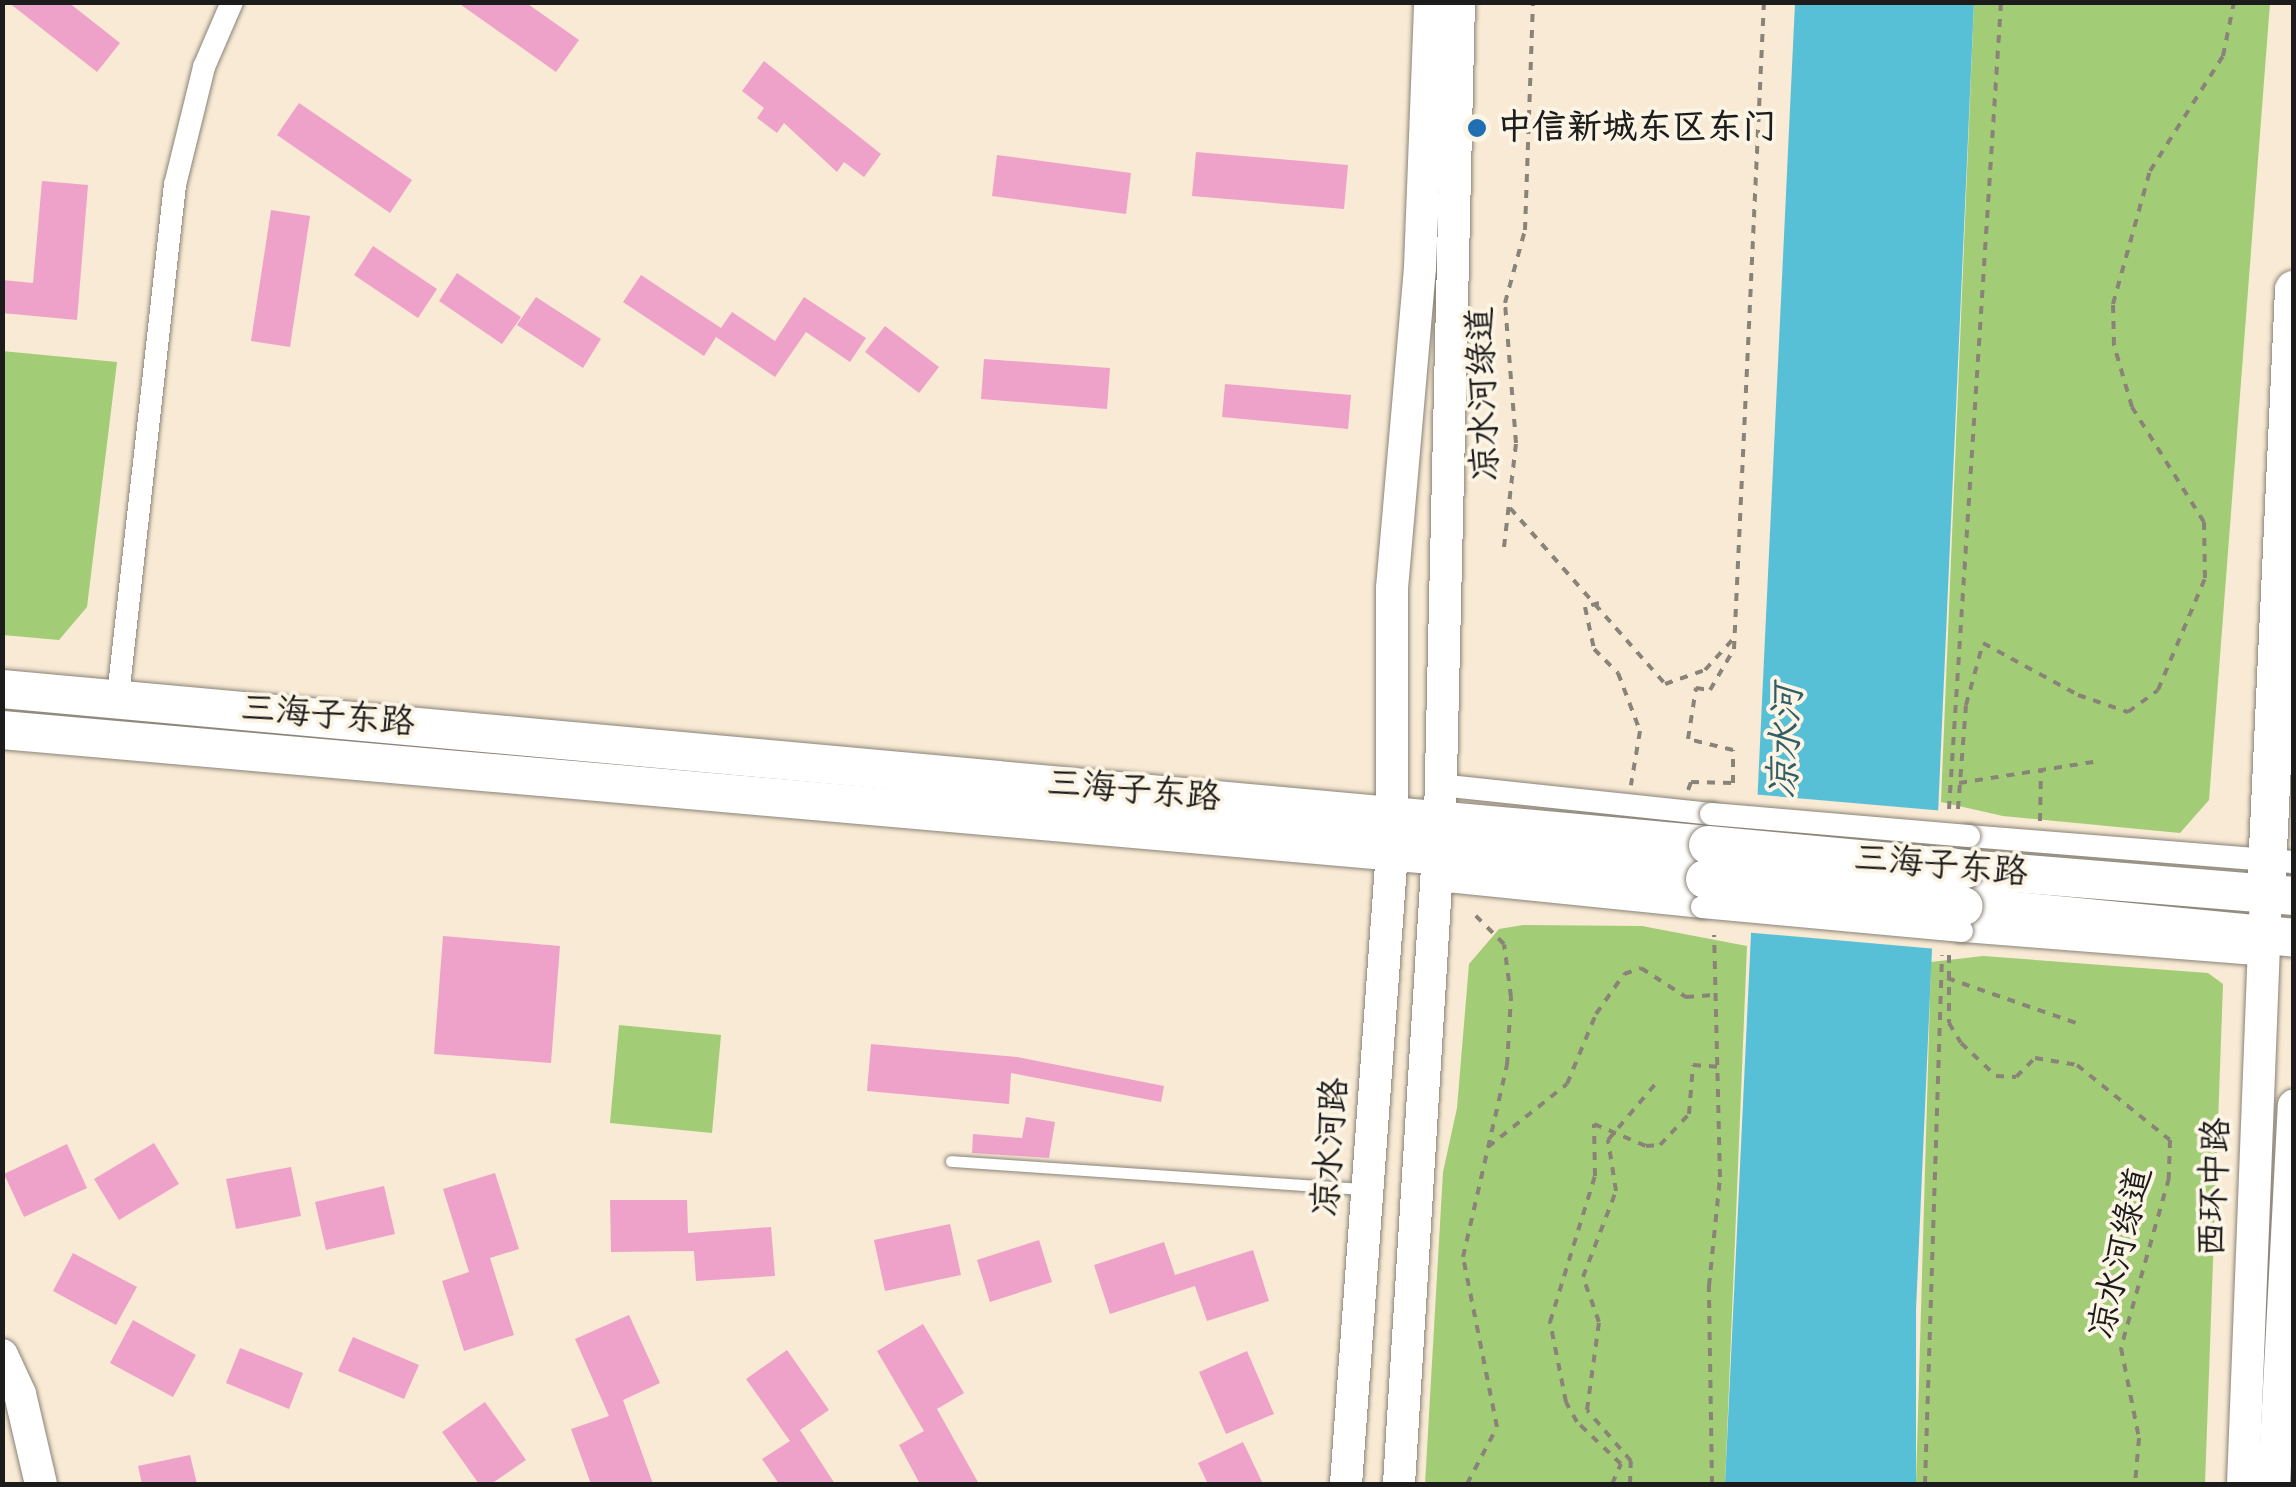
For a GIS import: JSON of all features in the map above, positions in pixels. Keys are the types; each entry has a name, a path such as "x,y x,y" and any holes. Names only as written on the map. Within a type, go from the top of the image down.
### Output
{"main road":[{"path":"2280,878 2294,290"},
{"name":"三海子东路","path":"2,689 118,696 1393,834"},
{"name":"三海子东路","path":"2,730 1393,834 1439,834 1973,883 2280,878"},
{"name":"三海子东路","path":"1973,883 2058,915 2274,942"}],"street":[{"path":"118,696 175,185 204,67 232,2"},
{"name":"凉水河路","path":"1346,1484 1393,834 1392,588 1420,267 1430,2"},
{"path":"1400,1484 1439,834 1460,2"},
{"path":"1439,834 1973,883 2061,842 2280,878"},
{"path":"1973,883 2061,842"},
{"name":"西环中路","path":"2243,1484 2280,878"},
{"path":"1973,883 2000,934"},
{"path":"2000,934 2058,915"},
{"path":"2000,934 2274,942"},
{"name":"西环中路","path":"2274,1484 2294,1106"},
{"path":"2,1355 20,1394 41,1484"}],"lane":[{"path":"951,1161 1368,1189"}],"path":[{"name":"凉水河绿道","path":"1504,547 1516,443 1505,303 1524,230 1534,2"},
{"path":"1708,856 1691,782 1733,782 1734,750 1688,739 1696,688 1710,690 1734,638 1764,2"},
{"path":"1949,809 2001,2"},
{"path":"1958,810 1966,705 1983,643 2078,694 2128,712 2158,690 2206,578 2204,522 2132,407 2114,345 2113,304 2150,171 2223,56 2234,2"},
{"path":"1510,508 1599,603 1664,684 1704,670 1734,638"},
{"path":"1599,603 1585,607 1594,650 1618,673 1640,730 1630,790"},
{"path":"1959,783 2099,761"},
{"path":"2040,827 2041,770"},
{"path":"1467,1484 1498,1412 1464,1258 1507,1065 1511,997 1504,944 1473,913"},
{"path":"1712,1484 1709,1286 1720,1177 1714,934"},
{"name":"凉水河绿道","path":"1925,1484 1945,955 1949,1023 1960,1044 1996,1076 2016,1077 2035,1058 2064,1061 2170,1140 2168,1178 2121,1348 2140,1438 2135,1484"},
{"path":"1486,1148 1567,1084 1596,1014 1624,974 1641,968 1686,996 1717,995"},
{"path":"1947,978 2079,1024"},
{"path":"1612,1484 1621,1464 1577,1422 1566,1402 1550,1322 1594,1176 1594,1124 1646,1146 1660,1145 1689,1114 1693,1066 1719,1066"},
{"path":"1630,1484 1631,1461 1587,1410 1598,1322 1583,1277 1616,1191 1608,1140 1657,1082"}],"green space":[{"path":"1974,3 2270,3 2209,800 2180,833 2003,816 1941,802"},
{"path":"2,351 117,362 87,607 59,640 3,635"},
{"path":"1523,925 1642,926 1747,946 1725,1484 1425,1484 1443,1172 1457,1108 1469,964 1499,929"},
{"path":"1983,956 2208,973 2223,984 2205,1484 1916,1484 1931,962"},
{"path":"619,1025 721,1035 712,1133 610,1123"}],"water":[{"name":"凉水河","path":"1795,3 1974,3 1916,1310 1916,1484 1725,1484"}],"pier":[{"path":"1750,794 1945,811 1937,949 1743,932"}],"building":[{"path":"8,2 68,2 120,43 97,72"},
{"path":"457,2 525,2 579,40 556,72"},
{"path":"764,61 881,154 864,177 844,162 837,172 784,123 777,133 757,118 764,108 742,91"},
{"path":"299,103 412,180 390,213 277,135"},
{"path":"1196,152 1348,165 1344,209 1192,196"},
{"path":"997,155 1131,173 1126,214 992,196"},
{"path":"42,181 88,185 77,320 2,313 2,280 33,283"},
{"path":"271,210 310,216 290,347 251,341"},
{"path":"373,246 437,289 418,318 354,275"},
{"path":"457,273 521,317 502,344 439,301"},
{"path":"641,275 721,328 732,312 775,341 804,297 866,338 850,362 806,332 775,377 716,337 704,356 623,302"},
{"path":"536,297 601,339 583,368 517,325"},
{"path":"885,326 939,367 919,393 865,352"},
{"path":"984,359 1110,368 1107,409 981,399"},
{"path":"1225,384 1351,395 1348,429 1222,417"},
{"path":"443,936 560,946 551,1063 434,1054"},
{"path":"871,1044 1017,1057 1164,1086 1161,1102 1011,1073 1009,1104 867,1091"},
{"path":"1026,1117 1055,1122 1049,1158 972,1153 973,1134 1022,1138"},
{"path":"154,1143 179,1184 119,1220 94,1179"},
{"path":"67,1144 87,1188 24,1217 4,1174"},
{"path":"291,1167 301,1216 236,1229 226,1179"},
{"path":"495,1173 519,1249 490,1258 514,1335 464,1351 442,1281 469,1272 443,1189"},
{"path":"384,1186 395,1234 326,1250 315,1202"},
{"path":"610,1200 687,1200 688,1233 771,1227 775,1276 696,1281 694,1251 611,1252"},
{"path":"950,1224 961,1275 885,1291 874,1240"},
{"path":"1039,1240 1052,1282 990,1302 977,1260"},
{"path":"1164,1242 1175,1275 1253,1250 1269,1301 1207,1321 1195,1286 1110,1314 1094,1265"},
{"path":"73,1253 137,1287 116,1325 53,1291"},
{"path":"629,1315 660,1383 623,1400 653,1484 591,1484 571,1429 609,1416 575,1339"},
{"path":"133,1320 196,1355 173,1397 110,1363"},
{"path":"923,1324 964,1393 937,1409 979,1484 920,1484 899,1445 924,1431 877,1351"},
{"path":"353,1337 419,1365 404,1399 338,1371"},
{"path":"240,1348 303,1373 289,1409 226,1383"},
{"path":"787,1350 829,1410 800,1430 835,1484 779,1484 762,1459 790,1441 746,1379"},
{"path":"1247,1351 1274,1414 1226,1434 1199,1372"},
{"path":"485,1402 526,1460 491,1484 479,1484 442,1432"},
{"path":"1243,1442 1263,1484 1208,1484 1198,1463"},
{"path":"190,1455 197,1484 142,1484 138,1466"}],"place":[{"name":"中信新城东区东门","path":"1477,128"}]}
